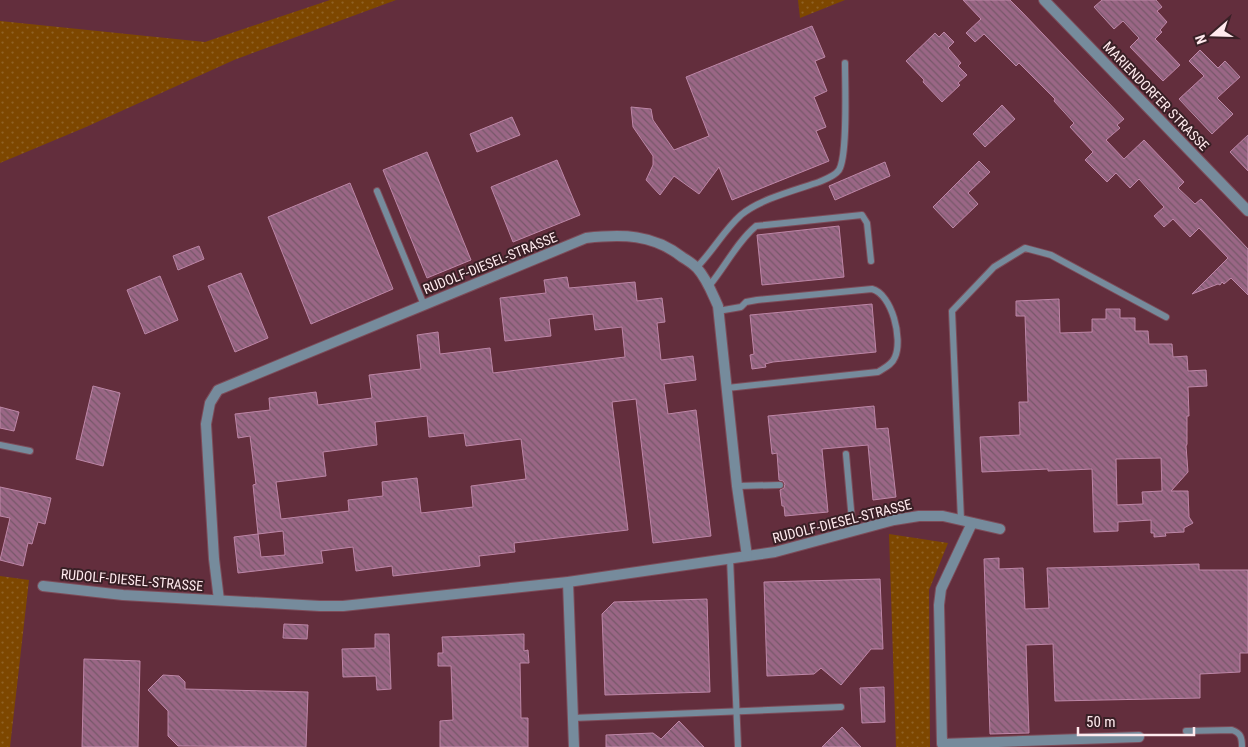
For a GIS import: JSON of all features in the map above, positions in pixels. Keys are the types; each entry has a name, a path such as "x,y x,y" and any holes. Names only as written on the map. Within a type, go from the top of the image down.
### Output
{"street":[{"name":"MARIENDORFER STRASSE","path":"1044,0 1248,211"},
{"name":"RUDOLF-DIESEL-STRASSE","path":"219,600 214,559 206,424 210,403 218,390 586,238 611,235 631,236 669,246 696,267 709,286 718,306 737,486 747,556"},
{"name":"RUDOLF-DIESEL-STRASSE","path":"42,586 123,595 343,606 568,582 775,552 894,520 919,516 943,516 1000,529"},
{"path":"967,522 941,589 939,605 942,744 1139,737"},
{"path":"568,582 574,747"}],"lane":[{"path":"696,267 710,255 732,225 750,209 830,178 838,171 842,161 845,120 845,63"},
{"path":"377,191 424,306"},
{"path":"709,286 756,226 862,215 867,223 871,261"},
{"path":"967,522 952,312 994,266 1025,248 1052,255 1166,317"},
{"path":"718,311 741,307 746,302 757,300 872,289 878,290 887,301 896,329 896,352 894,359 888,366 878,372 727,388"},
{"path":"0,445 30,451"},
{"path":"846,454 853,532"},
{"path":"737,486 780,485"},
{"path":"730,558 738,747"},
{"path":"573,718 841,708"},
{"path":"1186,732 1232,730 1238,732 1242,737 1242,747"}],"shaded area":[{"path":"330,0 396,0 234,60 86,127 0,163 0,21 205,42"},
{"path":"798,0 845,0 800,18"},
{"path":"889,534 948,543 929,590 930,747 896,747"},
{"path":"0,576 29,580 10,747 0,747"}],"building":[{"path":"963,0 1010,0 1022,12 1124,119 1117,125 1120,128 1106,140 1124,159 1144,140 1184,182 1178,188 1195,204 1201,199 1248,249 1248,295 1231,278 1224,284 1222,282 1220,285 1218,284 1192,294 1228,258 1199,228 1190,237 1173,219 1164,227 1154,216 1164,207 1139,179 1130,188 1116,173 1107,182 1085,160 1093,152 1070,127 1074,123 1054,101 1055,99 1019,63 1016,66 984,34 975,42 966,33 981,19"},
{"path":"1102,0 1156,0 1162,7 1157,11 1167,22 1160,30 1162,32 1155,39 1180,65 1163,81 1130,47 1139,38 1123,21 1114,29 1094,7"},
{"path":"812,26 825,57 815,61 827,91 814,97 826,127 816,131 829,161 732,200 719,167 699,194 674,176 660,195 646,180 653,165 653,156 633,127 631,107 651,109 653,120 674,150 709,136 686,77"},
{"path":"944,32 954,42 948,48 961,63 958,66 967,75 958,83 960,85 942,102 906,61 935,33 939,37"},
{"path":"1200,50 1218,68 1225,61 1240,77 1217,98 1233,114 1212,134 1179,99 1204,76 1189,61"},
{"path":"1002,105 1015,119 985,147 973,134"},
{"path":"512,117 520,135 477,152 470,134"},
{"path":"1248,135 1248,171 1230,152"},
{"path":"427,152 471,260 427,278 383,170"},
{"path":"557,160 580,215 513,242 491,187"},
{"path":"979,161 990,172 968,193 978,204 953,228 933,207"},
{"path":"885,162 890,176 835,200 829,186"},
{"path":"350,183 393,289 311,324 268,217"},
{"path":"839,226 844,277 762,285 757,235"},
{"path":"199,246 204,259 178,270 173,256"},
{"path":"241,273 268,338 235,352 208,286"},
{"path":"160,276 178,320 145,334 127,290"},
{"path":"567,277 569,288 635,282 637,301 662,298 665,322 657,323 661,360 693,356 696,380 664,384 668,414 696,410 711,536 653,543 636,399 612,402 628,530 514,543 515,552 479,556 480,566 393,576 392,566 356,571 353,547 321,551 323,563 238,573 234,537 258,534 253,485 256,484 250,436 238,438 235,414 270,410 269,398 316,392 318,405 372,398 369,375 421,369 417,335 438,332 440,354 490,348 493,373 625,357 622,327 595,330 593,314 549,319 551,336 505,341 500,298 546,293 544,280","holes":["427,416 429,437 464,433 466,446 521,439 526,479 471,486 473,507 421,513 417,478 382,482 383,496 348,500 349,511 281,519 276,482 326,476 323,452 377,445 375,422","283,531 285,555 261,557 258,534"]},
{"path":"1059,299 1060,333 1092,332 1092,319 1106,319 1106,309 1120,309 1120,318 1135,318 1135,331 1148,331 1149,344 1172,344 1173,357 1187,356 1188,371 1206,370 1207,386 1188,387 1189,416 1187,416 1186,446 1188,472 1171,491 1188,491 1189,517 1193,523 1184,528 1184,532 1165,533 1166,536 1154,537 1154,533 1151,533 1151,520 1118,522 1118,531 1094,532 1092,469 982,472 980,437 1020,435 1019,402 1028,402 1025,316 1016,316 1016,301","holes":["1161,458 1162,491 1142,492 1143,504 1117,505 1116,459"]},
{"path":"872,304 876,352 773,362 765,364 766,367 752,369 750,355 754,354 750,315"},
{"path":"93,386 120,393 103,466 76,459"},
{"path":"874,406 876,429 888,428 896,497 873,500 868,445 822,449 828,512 785,516 780,490 784,488 785,484 779,480 777,453 772,454 768,416"},
{"path":"0,407 19,412 14,431 0,428"},
{"path":"0,487 51,498 45,524 38,522 32,544 28,543 23,566 0,560 10,518 0,516"},
{"path":"999,558 999,569 1023,568 1025,609 1049,608 1047,568 1199,564 1199,570 1248,570 1248,653 1240,653 1240,672 1200,674 1200,698 1055,701 1053,644 1026,645 1029,733 990,734 984,559"},
{"path":"880,579 883,649 871,649 841,685 821,668 814,674 767,676 764,582"},
{"path":"707,599 710,692 605,695 602,614 614,602"},
{"path":"284,624 308,625 307,639 283,638"},
{"path":"375,634 389,634 391,689 377,690 376,676 343,677 342,649 375,648"},
{"path":"524,634 524,651 528,650 529,663 520,663 521,718 528,718 528,747 440,747 440,721 453,720 451,666 438,666 438,653 443,653 442,637"},
{"path":"84,659 140,661 138,747 82,747"},
{"path":"163,675 179,676 185,682 185,689 308,692 306,747 178,746 168,736 168,711 148,690"},
{"path":"884,687 885,722 862,723 860,688"},
{"path":"679,721 704,747 606,747 606,735 653,733 661,739"},
{"path":"842,727 861,747 822,747"}]}
